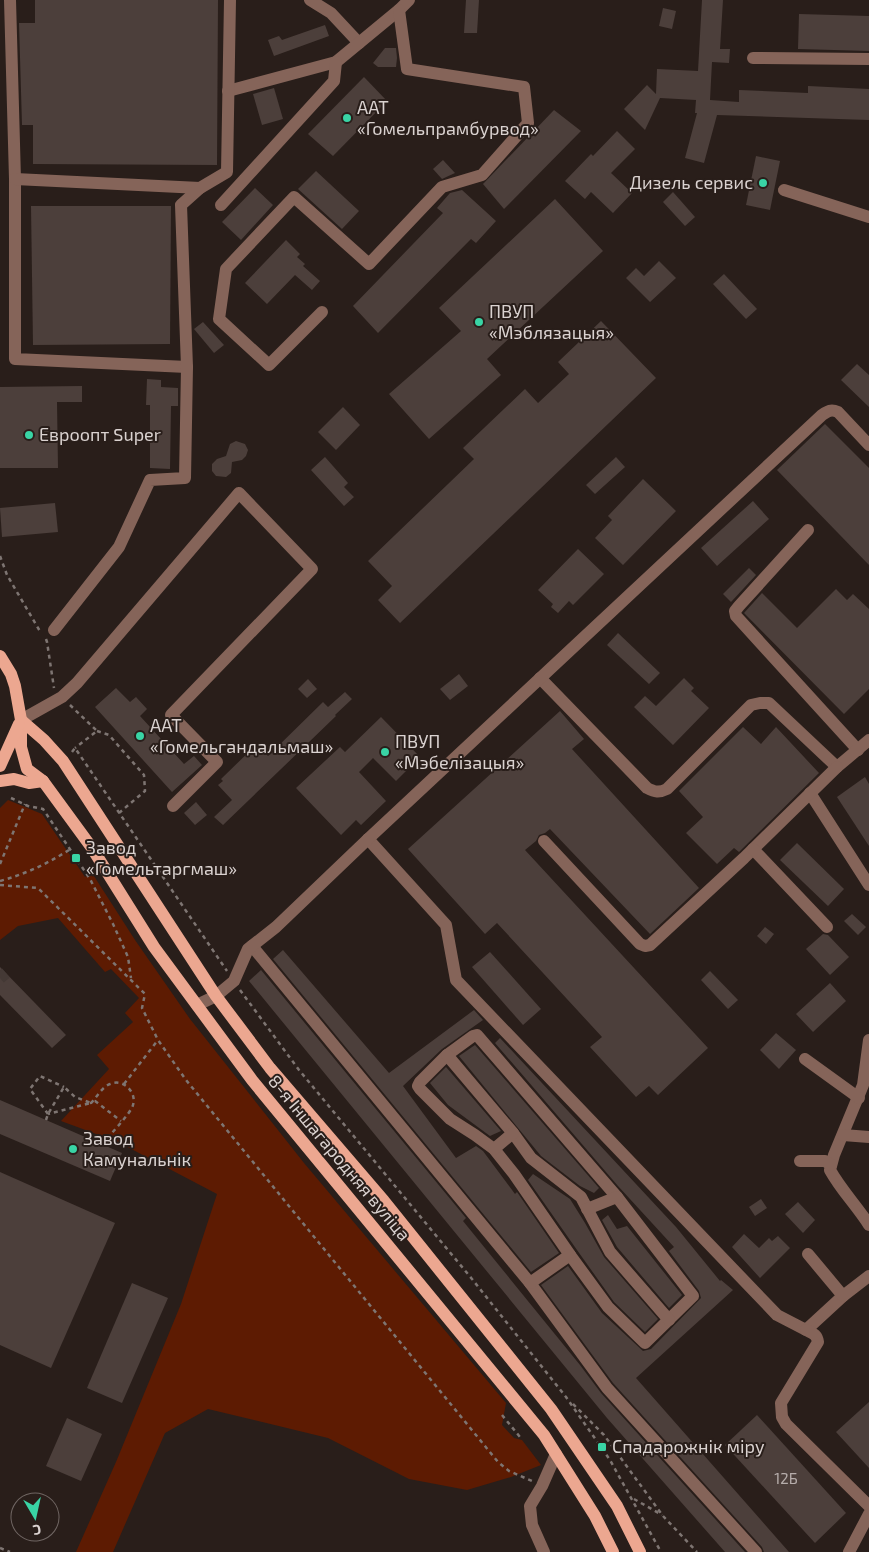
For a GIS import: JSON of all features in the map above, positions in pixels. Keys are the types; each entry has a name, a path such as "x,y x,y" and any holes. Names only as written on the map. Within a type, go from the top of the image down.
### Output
{"main road":[{"name":"8-я Іншагародняя вуліца","path":"0,656 11,674 21,720 21,747 27,769 44,781 92,848 154,947 252,1080 531,1418 595,1516 614,1552"},
{"name":"8-я Іншагародняя вуліца","path":"21,720 44,740 63,761 216,996 270,1068 384,1201 551,1409 617,1506 640,1552"},
{"path":"0,766 21,720"},
{"path":"0,781 14,779 29,783 44,781"}],"street":[{"path":"10,0 14,179 15,359 186,367"},
{"path":"54,630 119,547 150,480 185,478 186,367 181,204 200,188 226,172 230,0"},
{"path":"310,0 331,13 359,43"},
{"path":"228,91 336,62 409,0"},
{"path":"322,312 269,365 219,319 226,269 294,197 369,264 442,187 482,175 528,123 524,87 407,69 399,10"},
{"path":"754,58 869,59"},
{"path":"221,205 334,81 336,62"},
{"path":"14,179 200,188"},
{"path":"784,190 869,218"},
{"path":"198,1005 216,996 234,981 248,949 276,927 368,838 828,411 834,410 838,412 869,445"},
{"path":"21,720 62,697 78,683 239,493 312,568 171,715 217,762 173,806"},
{"path":"808,530 739,606 735,611 736,616 858,750"},
{"path":"540,678 647,788 655,792 667,789 751,705 760,703 768,704 837,767"},
{"path":"544,841 640,944 650,945 837,767 869,740"},
{"path":"810,793 869,885"},
{"path":"368,838 446,925 456,980 777,1315 818,1337 818,1342 781,1403 782,1417 786,1424 869,1506"},
{"path":"753,849 827,927"},
{"path":"252,946 530,1283 607,1388 756,1552"},
{"path":"473,1036 477,1036 617,1197 693,1296 645,1343 608,1307 514,1174 494,1149 475,1134 450,1119 420,1089 418,1086 420,1082 446,1056 473,1036"},
{"path":"869,1040 866,1085 858,1098 830,1170 839,1186 857,1206 869,1225"},
{"path":"446,1056 513,1133 531,1158 581,1197 610,1252 669,1320"},
{"path":"805,1059 858,1098"},
{"path":"494,1149 513,1133"},
{"path":"843,1135 869,1137"},
{"path":"514,1174 531,1158"},
{"path":"800,1161 833,1160"},
{"path":"587,1209 617,1197"},
{"path":"808,1254 843,1296"},
{"path":"530,1283 570,1255"},
{"path":"806,1330 843,1296 869,1276"},
{"path":"542,1551 532,1524 530,1506 542,1486 556,1454"},
{"path":"849,1552 869,1514"}],"path":[{"path":"0,556 6,575 47,642 54,689 97,731 109,734 144,775 145,791 119,813"},
{"path":"70,753 97,731"},
{"path":"75,748 234,981 299,1070 472,1280 566,1397 593,1434 633,1498 661,1552"},
{"path":"11,798 43,809 90,879 128,957 131,980"},
{"path":"0,864 24,804"},
{"path":"0,883 22,875 69,850"},
{"path":"0,883 38,888 145,994 142,1008 158,1040 186,1080 498,1462 509,1471 536,1482"},
{"path":"124,1084 158,1040"},
{"path":"48,1114 30,1089 40,1076 64,1087 75,1097 91,1103"},
{"path":"91,1103 108,1084 124,1084 132,1092 134,1103 132,1108 102,1144"},
{"path":"46,1120 64,1087"},
{"path":"48,1114 95,1101 121,1120"},
{"path":"566,1397 604,1435 663,1516 697,1552"},
{"path":"502,1415 520,1437"},
{"path":"633,1498 663,1516"},
{"path":"0,1548 10,1552"}],"shaded area":[{"path":"8,800 42,814 85,877 92,873 135,940 190,1019 304,1163 506,1403 502,1425 514,1438 522,1440 541,1465 511,1477 467,1490 409,1479 328,1438 208,1409 165,1433 113,1552 76,1552 116,1462 181,1304 217,1194 118,1142 61,1121 109,1069 97,1055 133,1022 125,1013 139,998 111,969 105,972 58,918 18,926 0,940 0,808"}],"building":[{"path":"35,0 218,0 217,165 33,164 33,125 22,125 19,23 35,23"},
{"path":"466,0 479,0 477,33 464,33"},
{"path":"702,0 723,0 720,49 730,49 729,63 712,62 710,100 739,102 739,90 808,93 808,86 869,89 869,120 717,115 704,163 685,158 697,113 695,113 696,100 660,98 645,130 624,109 647,85 656,94 657,69 698,71"},
{"path":"663,8 676,11 672,29 659,26"},
{"path":"799,14 869,16 869,51 798,49"},
{"path":"325,25 329,36 274,56 268,40 279,36 282,40"},
{"path":"385,48 396,48 396,67 378,67 373,63"},
{"name":"ААТ «Гомельпрамбурвод»","path":"364,77 387,101 333,156 308,134"},
{"path":"274,88 283,119 262,125 253,94"},
{"path":"554,110 581,131 504,209 483,184"},
{"path":"617,131 635,149 611,173 632,193 613,213 591,192 585,199 565,181"},
{"name":"Дизель сервис","path":"756,156 780,161 770,210 746,205"},
{"path":"443,160 455,173 442,179 433,169"},
{"path":"316,171 359,211 342,229 298,189"},
{"path":"255,188 273,205 241,240 222,222"},
{"path":"462,190 496,221 476,243 471,239 378,333 353,306 443,213 437,208 450,193"},
{"path":"673,192 695,217 685,226 663,202"},
{"path":"555,199 603,251 487,359 501,375 429,439 389,394 461,331 439,308"},
{"path":"31,206 171,206 170,344 33,345"},
{"path":"286,240 300,254 297,257 305,264 303,266 320,281 312,290 295,275 267,304 245,283"},
{"path":"659,261 676,278 650,302 626,278 636,268 644,276"},
{"path":"724,274 757,309 746,319 713,284"},
{"path":"601,321 656,378 400,623 378,600 392,586 368,561 474,459 463,448 525,389 538,403 569,374 558,362"},
{"path":"203,322 224,345 214,353 194,329"},
{"path":"857,364 869,375 869,407 841,380"},
{"path":"147,379 161,380 161,387 178,388 178,406 171,406 170,469 150,468 150,405 146,405"},
{"name":"Евроопт Super","path":"82,386 82,402 57,402 58,468 0,468 0,387"},
{"path":"343,407 360,425 336,450 318,432"},
{"path":"825,424 869,468 869,565 777,470"},
{"path":"236,441 245,444 248,450 246,456 242,460 232,462 231,473 226,477 216,476 212,471 212,464 217,459 226,456 230,444"},
{"path":"325,457 348,483 344,487 354,497 344,506 311,470"},
{"path":"616,457 625,467 595,494 586,485"},
{"path":"643,479 676,511 623,565 595,538 612,520 608,516"},
{"path":"753,501 769,519 717,566 701,548"},
{"path":"55,503 58,532 2,537 0,508"},
{"path":"578,549 604,574 573,605 569,601 558,613 551,607 553,604 538,590"},
{"path":"749,568 756,575 731,602 723,594"},
{"path":"836,589 847,600 853,594 869,609 869,689 844,714 744,613 762,593 797,628"},
{"path":"618,633 660,673 649,684 607,645"},
{"path":"459,674 468,686 450,700 440,689"},
{"path":"684,678 694,688 691,691 709,708 673,745 634,707 645,696 656,706"},
{"path":"308,679 317,689 307,698 298,689"},
{"name":"ААТ «Гомельгандальмаш»","path":"116,688 130,702 136,697 147,709 140,716 184,764 194,756 202,765 172,792 95,707"},
{"path":"345,692 352,699 223,825 214,817 232,800 218,785 223,781 221,779 257,744 268,756 323,702 328,707"},
{"path":"560,711 584,739 572,749 699,888 650,934 550,829 539,835 536,841 525,850 708,1048 658,1095 649,1086 636,1097 590,1047 602,1037 497,923 485,934 408,849"},
{"path":"381,717 420,757 396,781 373,758 359,772 386,801 361,825 356,820 341,835 296,788 340,747 345,752"},
{"path":"743,727 761,744 776,727 819,773 739,852 734,848 717,864 686,833 703,817 679,791"},
{"path":"865,777 869,784 869,846 837,797"},
{"path":"196,802 207,815 195,825 184,813"},
{"path":"797,843 844,889 828,906 780,860"},
{"path":"852,914 866,927 858,935 844,921"},
{"path":"765,927 774,934 766,944 757,936"},
{"path":"823,934 828,935 849,957 830,975 806,949"},
{"path":"283,950 389,1073 474,1010 483,1020 442,1049 403,1086 456,1158 476,1146 483,1151 515,1194 517,1192 559,1253 531,1272 273,959"},
{"path":"490,952 541,1009 523,1025 472,967"},
{"path":"0,967 66,1035 52,1048 0,995"},
{"path":"261,970 466,1218 463,1221 601,1393 745,1552 725,1552 607,1418 249,981"},
{"path":"710,971 738,1000 728,1009 701,980"},
{"path":"830,983 846,1001 813,1032 796,1014"},
{"path":"776,1033 796,1050 779,1069 760,1050"},
{"path":"500,1038 676,1227 720,1281 733,1290 636,1378 789,1552 764,1552 762,1547 613,1383 541,1285 568,1266 602,1313 643,1351 651,1349 701,1298 699,1291 669,1251 674,1247 618,1186 495,1043"},
{"path":"475,1045 599,1188 594,1193 580,1186 541,1156 459,1056"},
{"path":"446,1067 501,1131 490,1136 448,1105 430,1083"},
{"name":"Завод Камунальнік","path":"0,1100 122,1153 110,1181 0,1134"},
{"path":"0,1172 115,1223 51,1368 0,1345"},
{"path":"533,1174 570,1199 604,1257 658,1319 645,1332 614,1302 577,1250 528,1180"},
{"path":"761,1199 767,1208 755,1216 749,1207"},
{"path":"798,1202 815,1220 803,1233 785,1214"},
{"path":"608,1215 617,1229 627,1226 682,1295 669,1308 617,1247 602,1220"},
{"path":"744,1234 759,1248 769,1238 772,1241 778,1236 790,1248 760,1278 732,1247"},
{"path":"132,1283 168,1298 122,1403 87,1388"},
{"path":"869,1402 869,1468 836,1432"},
{"path":"757,1415 846,1513 815,1543 725,1445"},
{"path":"67,1418 102,1434 81,1481 46,1466"}],"tunnel":[{"path":"0,978 6,973"}],"place":[{"name":"ААТ «Гомельпрамбурвод»","path":"347,118"},
{"name":"Дизель сервис","path":"763,183"},
{"name":"ПВУП «Мэблязацыя»","path":"479,322"},
{"name":"Евроопт Super","path":"29,435"},
{"name":"ААТ «Гомельгандальмаш»","path":"140,736"},
{"name":"ПВУП «Мэбелізацыя»","path":"385,752"},
{"name":"Завод «Гомельтаргмаш»","path":"76,858"},
{"name":"Завод Камунальнік","path":"73,1149"},
{"name":"Спадарожнік міру","path":"602,1447"}]}
